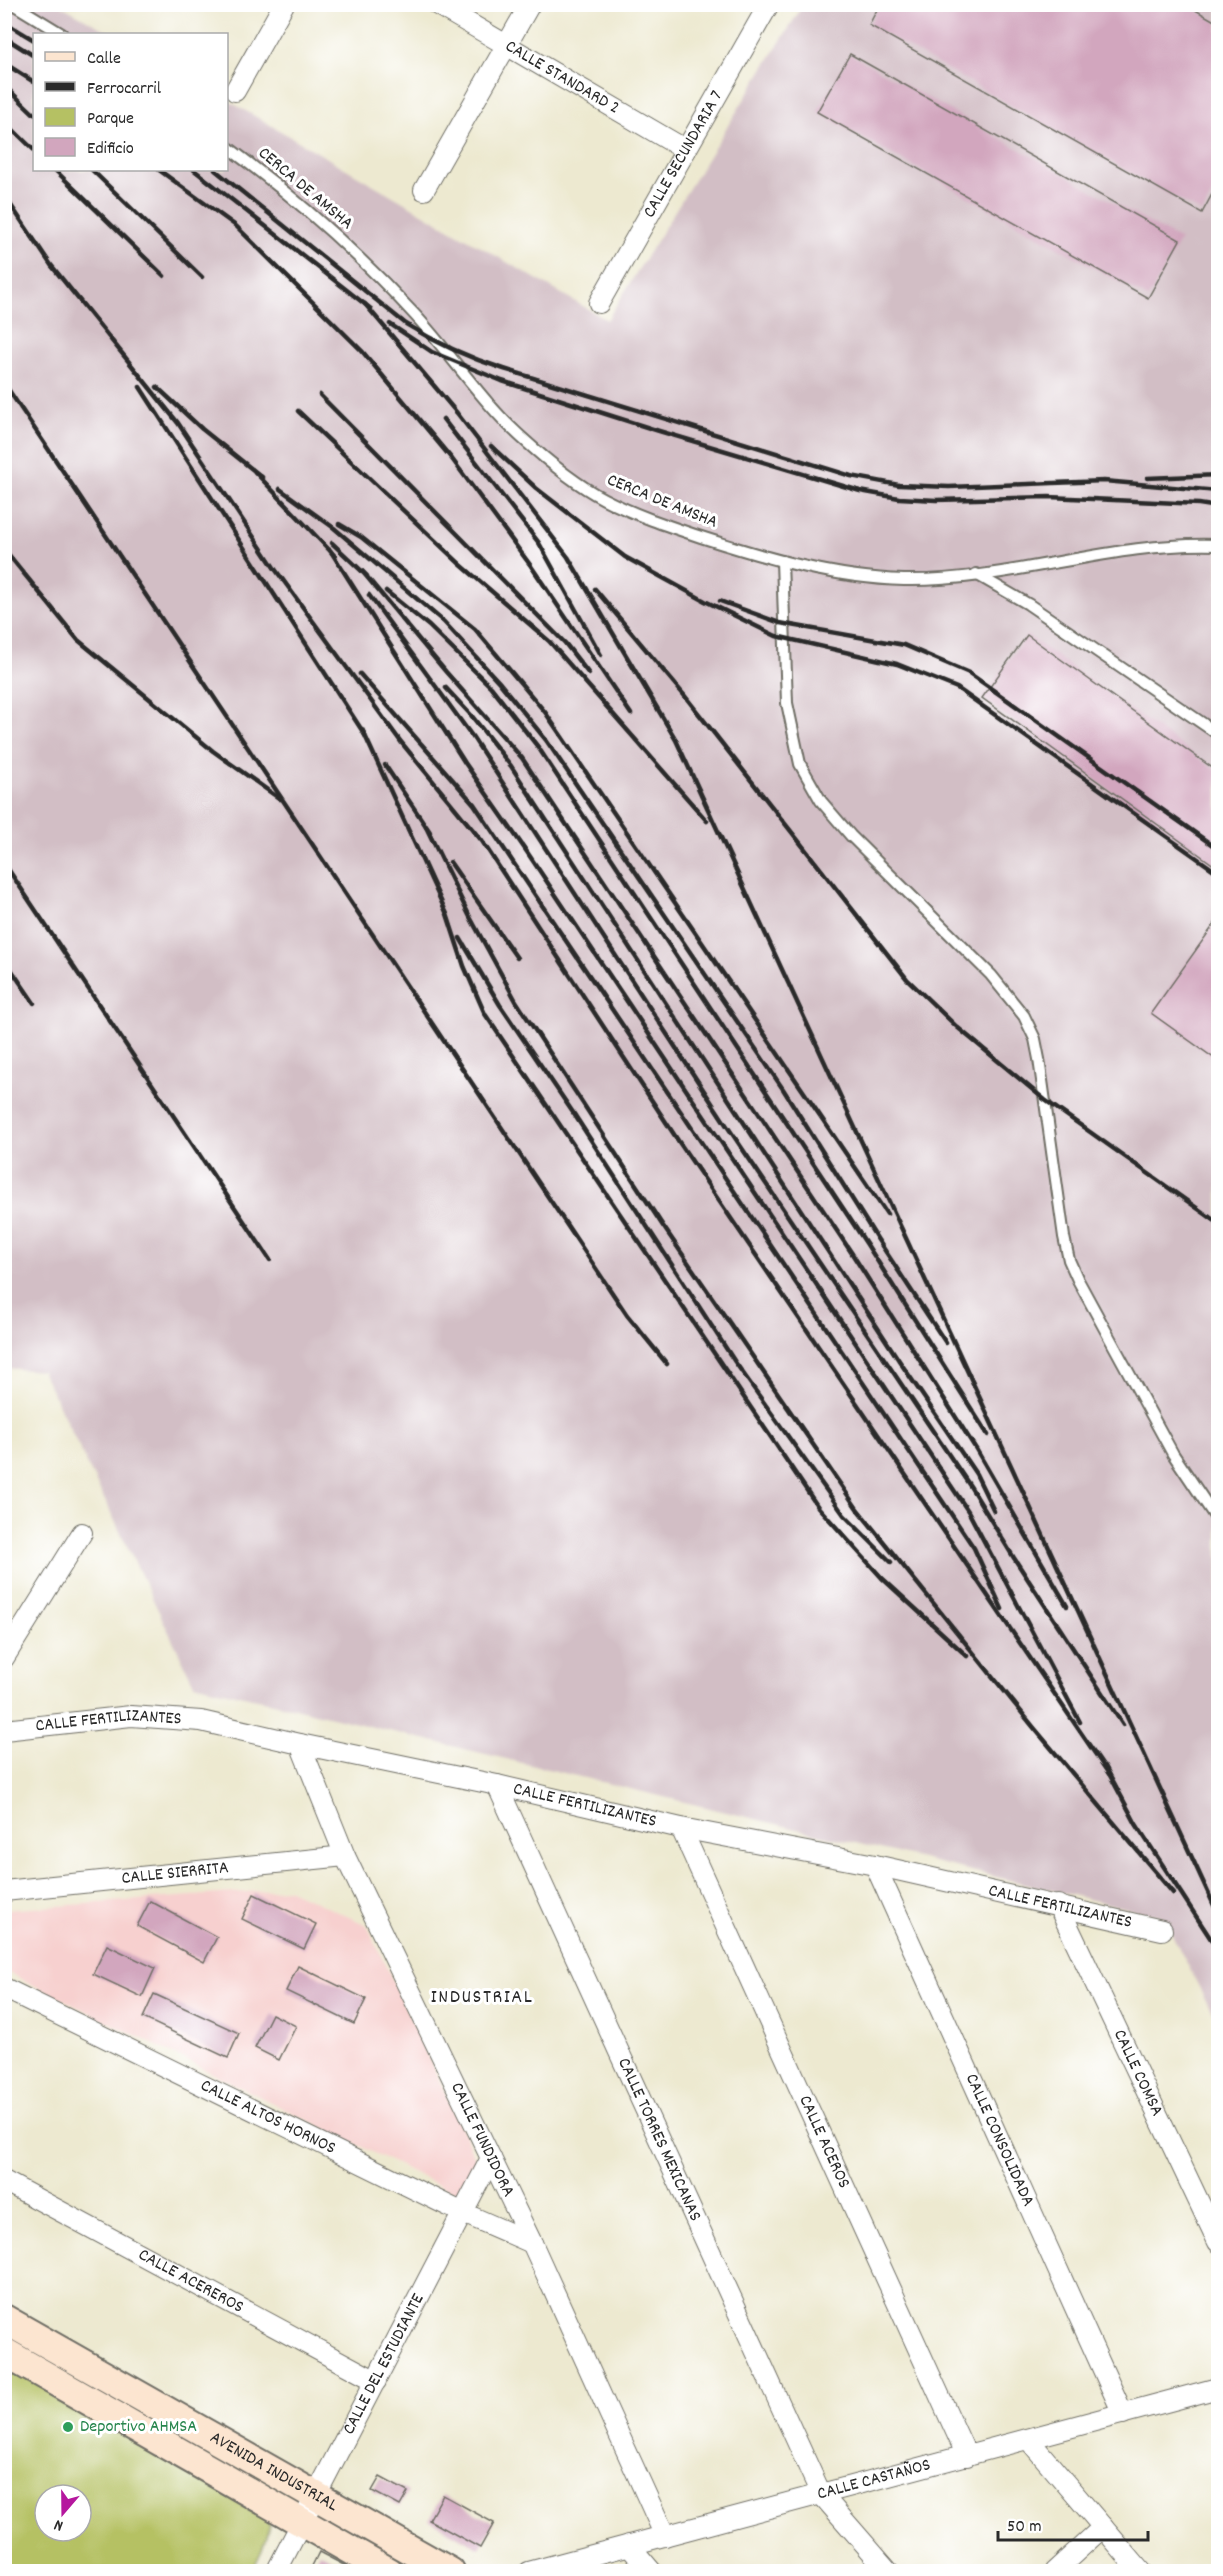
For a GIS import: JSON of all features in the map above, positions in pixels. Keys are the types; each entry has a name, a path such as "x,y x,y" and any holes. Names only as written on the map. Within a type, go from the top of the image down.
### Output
{"street":[{"path":"235,91 284,4"},
{"name":"CALLE STANDARD 2","path":"436,4 686,150"},
{"path":"424,190 530,4"},
{"name":"CALLE SECUNDARIA 7","path":"599,303 769,4"},
{"path":"4,1658 82,1533"},
{"name":"CALLE FERTILIZANTES","path":"4,1730 131,1716 201,1720 681,1828 875,1866 1162,1930"},
{"name":"CALLE FUNDIDORA","path":"300,1744 345,1856 532,2243 665,2536"},
{"name":"CALLE TORRES MEXICANAS","path":"497,1785 821,2494 889,2571"},
{"name":"CALLE ACEROS","path":"681,1828 967,2456"},
{"name":"CALLE SIERRITA","path":"4,1891 345,1856"},
{"name":"CALLE CONSOLIDADA","path":"875,1866 1123,2414"},
{"name":"CALLE COMSA","path":"1058,1905 1218,2242"},
{"name":"CALLE ALTOS HORNOS","path":"4,1988 461,2212 532,2243"},
{"name":"CALLE DEL ESTUDIANTE","path":"276,2571 491,2158"},
{"name":"CALLE ACEREROS","path":"4,2181 376,2381"},
{"name":"AVENIDA INDUSTRIAL","path":"4,2319 450,2571"},
{"name":"AVENIDA INDUSTRIAL","path":"4,2352 389,2571"},
{"name":"CALLE CASTAÑOS","path":"529,2571 1218,2388"},
{"path":"1028,2439 1141,2571"},
{"path":"1054,2571 1103,2527"},
{"path":"630,2545 652,2571"}],"lane":[{"path":"13,4 60,33"},
{"name":"CERCA DE AMSHA","path":"228,147 254,166 358,256 417,317 492,408 521,438 585,488 604,499 658,522 782,561 835,572 904,579 975,574 1149,548 1218,544"},
{"path":"782,561 787,704 800,764 821,801 851,836 991,975 1024,1016 1035,1039 1040,1059 1069,1260 1173,1454 1218,1521"},
{"path":"975,574 1028,604 1218,734"}],"shaded area":[{"path":"4,5 60,5 110,33 33,33 33,171 228,171 228,101 607,320 803,5 1218,5 1218,2024 1163,1917 194,1684 42,1371 5,1368"},
{"path":"287,1889 367,1925 478,2164 459,2195 5,1971 4,1910"}],"green space":[{"name":"Deportivo AHMSA","path":"4,2359 274,2509 262,2550 252,2571 5,2571"}],"building":[{"path":"880,4 1185,4 1218,23 1218,183 1202,213 869,25"},
{"path":"850,54 1180,240 1148,298 817,112"},
{"path":"1027,635 1218,772 1218,868 982,698"},
{"path":"1218,919 1218,1061 1151,1013"},
{"path":"254,1894 316,1924 304,1949 242,1919"},
{"path":"150,1901 217,1937 204,1962 137,1926"},
{"path":"107,1945 155,1968 142,1997 93,1974"},
{"path":"298,1966 366,1999 354,2024 286,1991"},
{"path":"154,1994 239,2033 228,2058 143,2018"},
{"path":"272,2014 296,2026 279,2060 255,2048"},
{"path":"380,2477 408,2492 400,2506 372,2491"},
{"path":"443,2495 494,2523 480,2548 429,2520"},
{"path":"319,2552 357,2572 309,2572"}],"railway":[{"path":"4,22 33,39"},
{"path":"4,37 33,55"},
{"path":"4,63 33,81"},
{"path":"4,85 33,113"},
{"path":"4,121 33,149"},
{"path":"56,171 164,276"},
{"path":"93,171 202,277"},
{"path":"160,171 236,226 362,351 452,459 531,566 631,714"},
{"path":"195,171 371,309"},
{"path":"216,171 406,324 454,350 504,369 851,476 899,485 949,487 1104,481 1218,491"},
{"path":"4,195 51,265 178,423 275,569 401,742 482,841 679,1142 1109,1774"},
{"path":"365,304 457,413 568,557 676,740 1218,1914"},
{"path":"390,324 432,352 502,381 860,491 899,498 936,500 1049,497 1199,504 1218,507"},
{"path":"4,383 627,1315 667,1364"},
{"path":"140,387 365,735"},
{"path":"157,387 202,429 262,477"},
{"path":"320,395 565,643 589,674"},
{"path":"298,411 460,564 549,641 707,821"},
{"path":"443,419 539,543 601,655"},
{"path":"491,446 536,488 625,557 705,601 776,636 897,664 957,688 1218,873"},
{"path":"255,472 335,556"},
{"path":"1147,478 1218,475"},
{"path":"280,489 334,528 444,622 499,682 546,740 783,1089 946,1343"},
{"path":"339,524 361,537 475,629 545,712 887,1214"},
{"path":"332,543 367,576"},
{"path":"4,549 78,640 213,751 280,799"},
{"path":"330,550 465,763 968,1511 1080,1722"},
{"path":"362,571 446,672 522,758 851,1252 976,1449 1067,1606"},
{"path":"595,589 684,695 907,979 957,1027 1045,1100 1218,1223"},
{"path":"386,591 429,626 491,687 538,747 866,1243 988,1435"},
{"path":"369,595 472,736 727,1126 970,1486 1123,1725"},
{"path":"720,601 780,623 904,645 969,673 1218,849"},
{"path":"360,674 474,804 974,1548 1002,1609"},
{"path":"446,688 471,715 511,766 902,1365 976,1474 994,1511"},
{"path":"362,729 447,914 464,966 485,1014 818,1507 882,1578 967,1656"},
{"path":"385,765 430,832"},
{"path":"426,827 470,917 516,1001 663,1226 858,1510 1035,1729 1173,1893"},
{"path":"450,862 517,958"},
{"path":"4,863 270,1260"},
{"path":"460,938 500,1005 574,1114 735,1362 844,1515 891,1562"},
{"path":"4,959 34,1003"},
{"path":"1105,1766 1136,1824 1218,1950"}],"place":[{"name":"Deportivo AHMSA","path":"68,2427"}],"district":[{"name":"INDUSTRIAL","path":"482,1998"}]}
